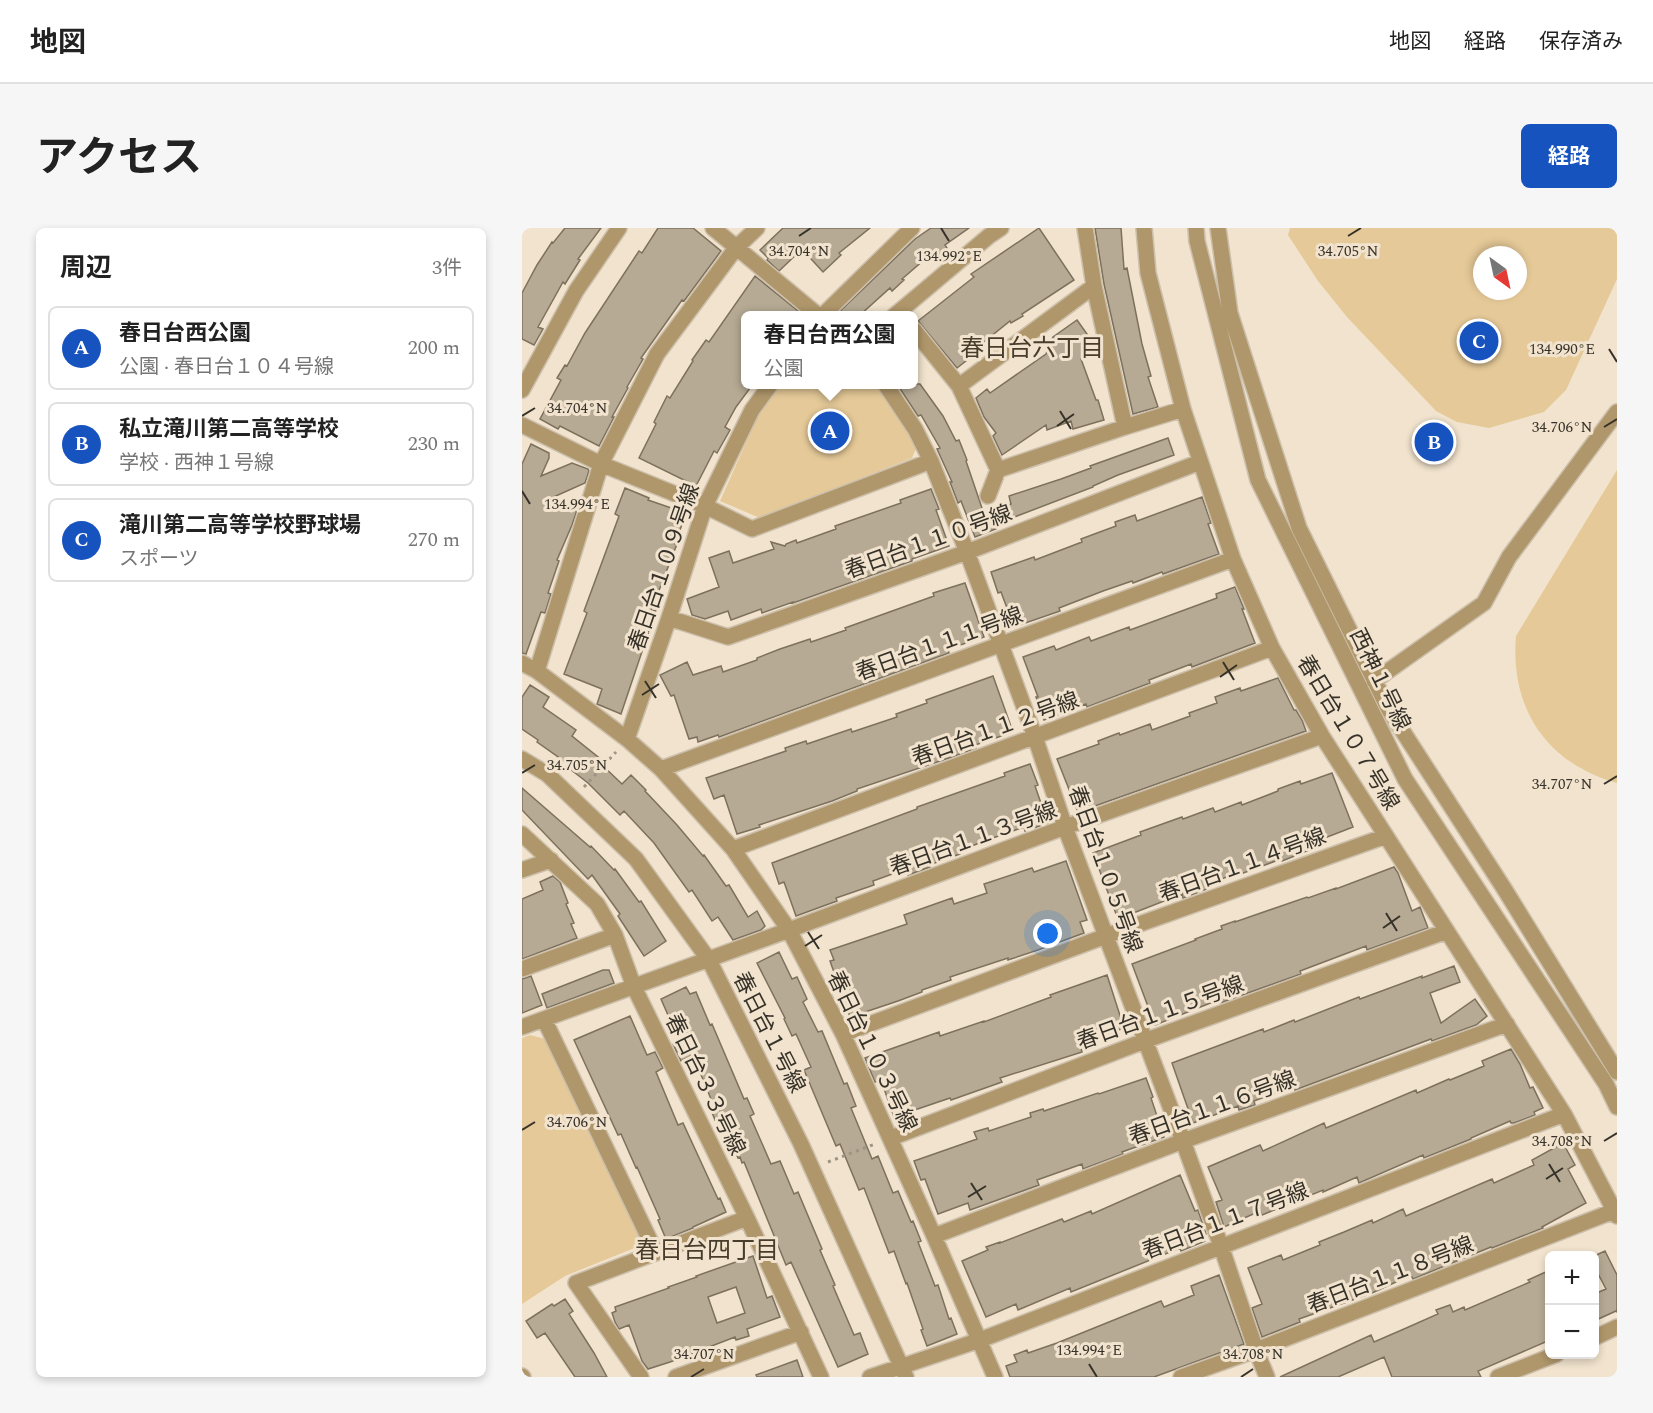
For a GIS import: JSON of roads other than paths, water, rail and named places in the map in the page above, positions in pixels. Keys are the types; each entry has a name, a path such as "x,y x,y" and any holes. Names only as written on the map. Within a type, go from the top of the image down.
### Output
{"street":[{"path":"522,390 576,291 619,228"},
{"path":"713,228 815,311"},
{"path":"537,671 601,464 657,354 736,248 757,228"},
{"path":"824,311 912,228"},
{"path":"901,311 988,236 1001,228"},
{"path":"1085,228 1094,286 1125,427"},
{"name":"春日台１０７号線","path":"1144,228 1148,273 1183,409 1233,559 1272,648 1322,735 1564,1113 1616,1214"},
{"name":"西神１号線","path":"1196,228 1197,241 1252,458 1263,491 1405,779 1606,1084 1617,1107"},
{"name":"西神１号線","path":"1218,228 1230,313 1299,528 1389,710 1506,890 1617,1072"},
{"path":"959,386 1094,286"},
{"path":"918,335 959,386 998,470 988,496"},
{"name":"春日台１０９号線","path":"627,739 705,506 752,410 767,389"},
{"name":"春日台１０５号線","path":"888,389 915,429 931,461 967,552 1035,737 1065,827 1147,1040 1267,1377"},
{"path":"998,470 1183,409"},
{"path":"1374,681 1484,603 1509,556 1617,412"},
{"path":"522,425 601,464 705,506 752,529 931,461"},
{"name":"春日台１１０号線","path":"669,618 728,637 967,552 1200,462"},
{"name":"春日台１１１号線","path":"661,769 1233,559"},
{"name":"春日台１１２号線","path":"733,849 1272,648"},
{"name":"春日台１０３号線","path":"522,663 537,671 627,739 661,769 733,849 789,930 843,1034 891,1138 995,1377"},
{"name":"春日台１１３号線","path":"522,1027 1322,735"},
{"name":"春日台１号線","path":"522,759 546,774 636,859 709,960 812,1168 904,1371"},
{"name":"春日台３３号線","path":"522,834 597,904 615,935 634,987 747,1218 821,1377"},
{"name":"春日台１１４号線","path":"843,1034 1106,936 1386,836"},
{"path":"522,870 551,860"},
{"name":"春日台１１５号線","path":"891,1138 1147,1040 1447,931"},
{"path":"522,969 615,935"},
{"path":"544,1019 656,1253"},
{"name":"春日台１１６号線","path":"934,1236 1183,1141 1507,1024"},
{"name":"春日台１１７号線","path":"870,1377 904,1371 1564,1113"},
{"name":"春日台１１８号線","path":"1181,1377 1616,1214"},
{"path":"641,1377 576,1283 747,1218"},
{"path":"1599,1336 1617,1327"},
{"path":"676,1377 801,1332"},
{"path":"1498,1377 1545,1359"}],"place":[{"name":"滝川第二高等学校野球場","path":"1479,341"},
{"name":"春日台西公園","path":"830,431"},
{"name":"私立滝川第二高等学校","path":"1434,442"}],"district":[{"name":"春日台六丁目","path":"1032,348"},
{"name":"春日台四丁目","path":"707,1250"}]}
